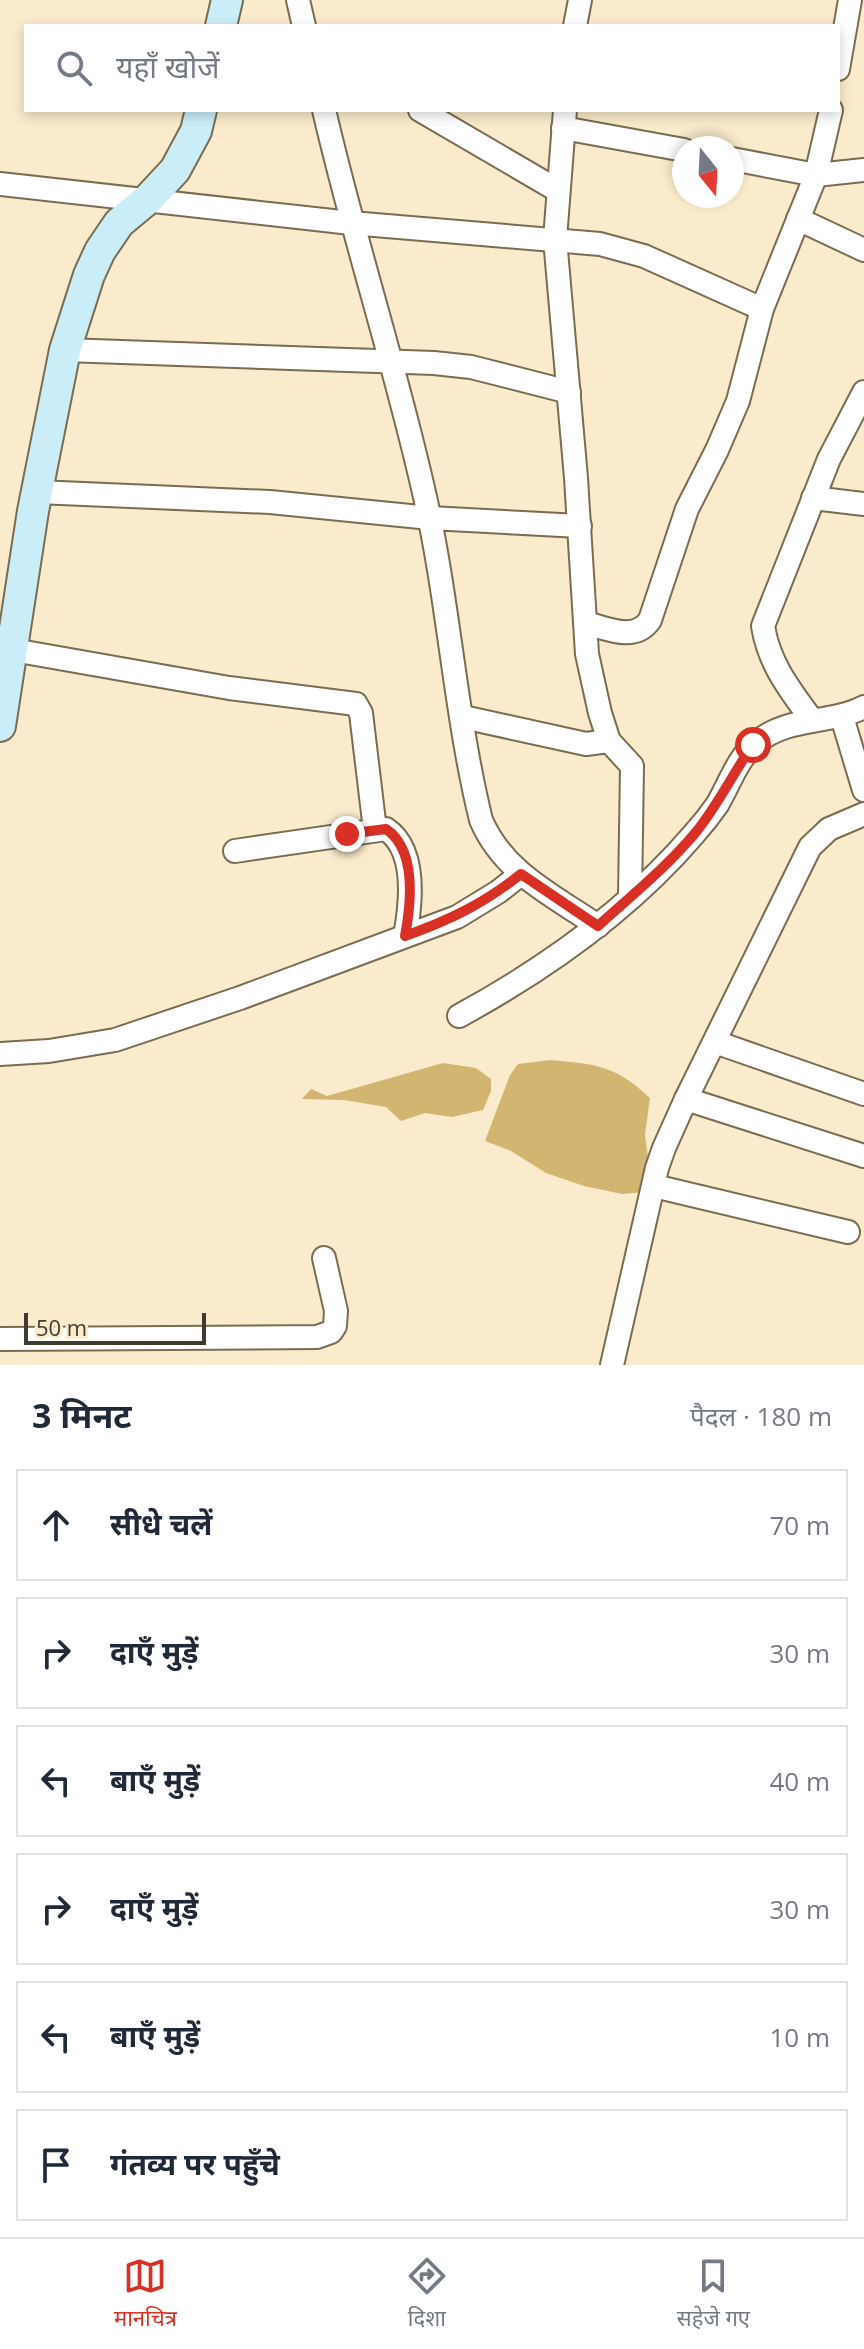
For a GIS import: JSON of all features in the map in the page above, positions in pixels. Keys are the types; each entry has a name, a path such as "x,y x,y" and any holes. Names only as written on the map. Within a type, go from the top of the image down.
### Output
{"street":[{"path":"221,24 227,0"},
{"path":"298,0 304,24"},
{"path":"575,24 580,0"},
{"path":"840,58 850,0"},
{"path":"0,726 37,492 65,350 100,251 119,223 149,198 175,170 196,131 201,112"},
{"path":"324,112 430,518 481,820 490,842 521,874 598,926"},
{"path":"423,112 557,190"},
{"path":"586,623 633,634 644,629 650,620 687,509 738,401 762,309 816,175 831,112"},
{"path":"630,897 633,772 628,759 609,741 587,654 580,526 555,239 557,190 564,119 672,147"},
{"path":"744,161 816,175 864,170"},
{"path":"0,184 149,198 351,223 600,244 644,256 762,309"},
{"path":"798,219 864,250"},
{"path":"65,350 471,367 569,392"},
{"path":"812,720 778,674 766,644 763,626 813,498 857,401 864,392"},
{"path":"37,492 270,502 430,518 580,526"},
{"path":"813,498 864,504"},
{"path":"13,650 229,688 356,704 361,713 375,830"},
{"path":"459,1016 532,972 598,926 630,897 694,834 717,804 733,773 753,745 770,732 812,720 842,717 864,707"},
{"path":"463,717 586,744 609,741"},
{"path":"842,717 864,790"},
{"path":"612,1365 657,1168 686,1099 810,847 829,829 864,814"},
{"path":"235,851 386,829 396,836 404,854 410,907 405,936"},
{"path":"0,1054 49,1051 115,1040 227,1003 457,917 521,874"},
{"path":"715,1042 864,1094"},
{"path":"686,1099 864,1156"},
{"path":"654,1186 848,1232"},
{"path":"0,1339 317,1337 331,1332 337,1319 324,1258"}],"shaded area":[{"path":"550,1060 604,1068 626,1079 650,1098 645,1135 649,1165 645,1192 622,1194 584,1186 546,1173 511,1151 485,1141 510,1075 518,1064"},
{"path":"443,1063 476,1068 491,1079 491,1091 483,1110 452,1117 425,1113 401,1121 386,1107 344,1100 302,1099 311,1089 327,1096"}],"route":[{"path":"347,834 386,829 396,836 404,854 409,883 410,907 405,936 457,917 521,874 598,926 694,834 717,804 733,773 753,745"}]}
